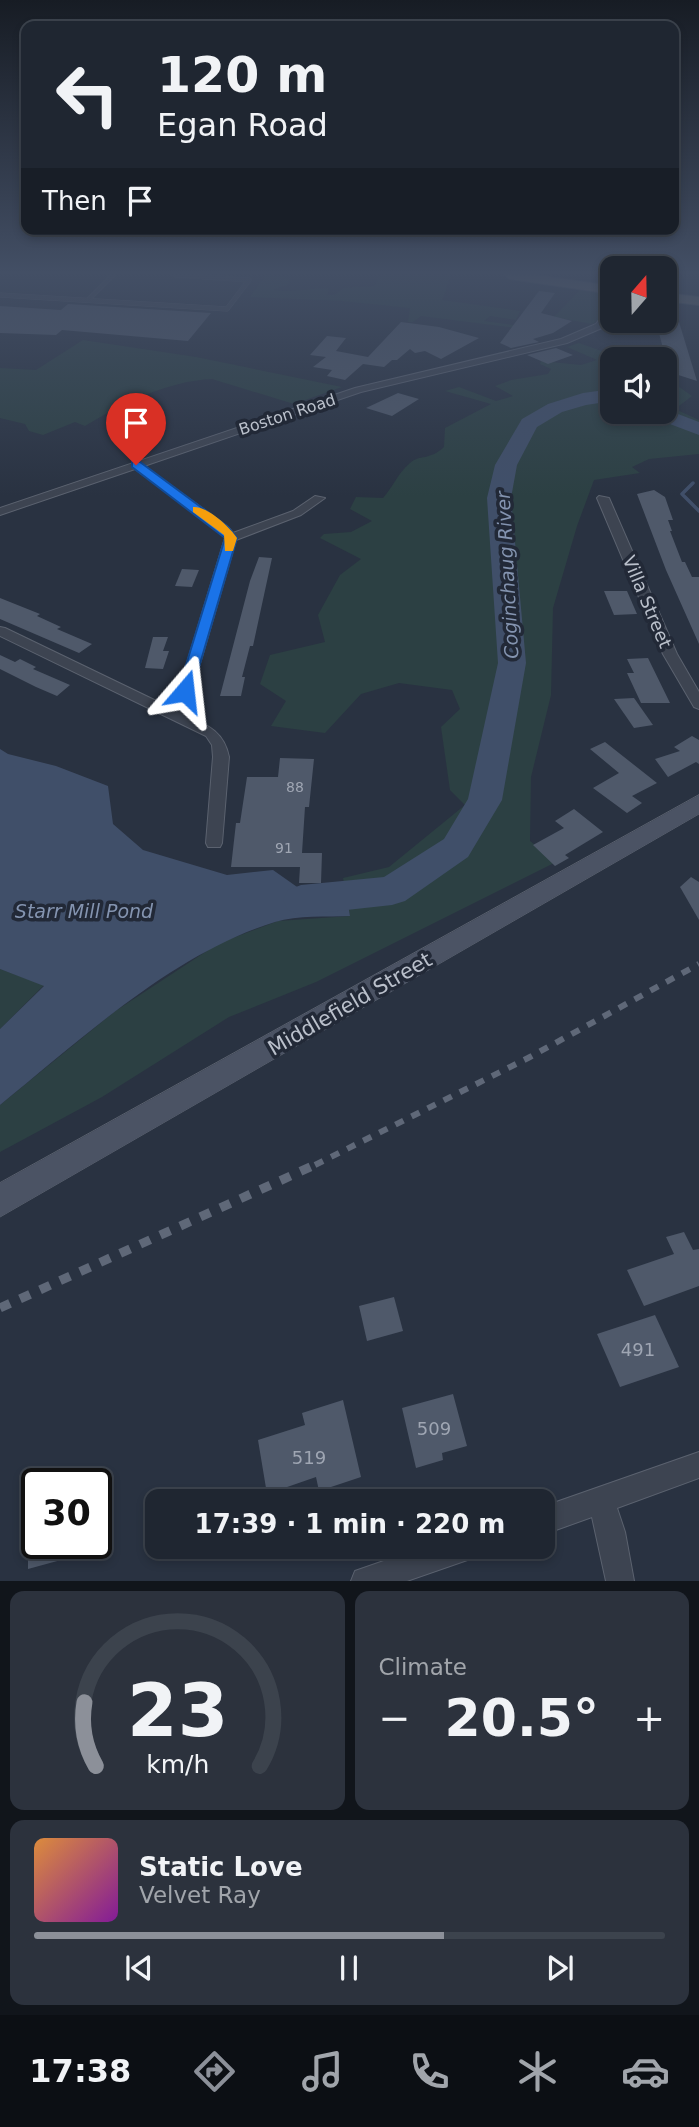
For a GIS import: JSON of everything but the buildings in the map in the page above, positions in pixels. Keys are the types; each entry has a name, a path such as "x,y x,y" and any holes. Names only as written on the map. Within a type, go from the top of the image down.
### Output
{"main road":[{"name":"Middlefield Street","path":"0,1201 699,803"}],"street":[{"name":"Boston Road","path":"0,512 380,384 531,349"},
{"path":"136,465 224,529 231,538"},
{"path":"231,538 297,513 319,498"},
{"name":"Villa Street","path":"603,498 670,654 699,704"},
{"path":"178,715 231,538"},
{"path":"0,631 211,733 219,745 221,757 214,843"},
{"path":"555,1517 699,1465"},
{"path":"601,1501 611,1532 620,1581"},
{"path":"365,1581 430,1559"}],"green space":[{"path":"69,349 141,349 196,357 342,387 294,404 212,379 195,381 146,395 85,426 75,422 43,435 29,431 25,424 0,418 0,368 36,370"},
{"path":"571,349 600,350 600,424 677,424 677,410 699,420 699,454 649,459 632,467 640,473 594,480 577,526 553,608 551,695 531,777 530,841 556,862 316,982 229,1017 102,1097 0,1152 0,1105 114,1012 219,943 278,921 350,916 343,878 389,867 465,805 450,790 441,727 460,709 452,690 399,683 361,694 325,733 271,726 286,701 260,684 270,655 325,642 318,615 340,575 361,559 320,538 324,534 351,532 372,521 350,509 356,497 383,498 410,463 444,447 445,428 491,404 445,391 459,387 496,401 513,396 495,386 511,380 548,374 551,369 540,364 541,361 581,365 597,360"},
{"path":"677,385 692,396 677,407"},
{"path":"0,969 44,985 0,1029"}],"water":[{"name":"Starr Mill Pond","path":"0,749 8,754 56,766 108,786 113,824 143,850 227,875 273,870 300,889 345,887 350,916 303,917 275,922 201,954 130,1000 0,1105 0,1029 44,986 0,969"}],"waterway":[{"name":"Coginchaug River","path":"301,900 392,891 456,848 485,800 512,663 499,498 506,465 529,423 555,408 600,397"},
{"name":"Coginchaug River","path":"677,420 699,429"},
{"path":"693,483 682,494 699,511"}],"railway":[{"path":"319,1163 528,1058 699,964"},
{"path":"0,1308 319,1163"},
{"path":"315,1165 319,1163"}],"slow traffic":[{"path":"197,509 228,533 231,538 229,549"}],"route":[{"path":"136,465 224,529 231,538 185,691"}]}
